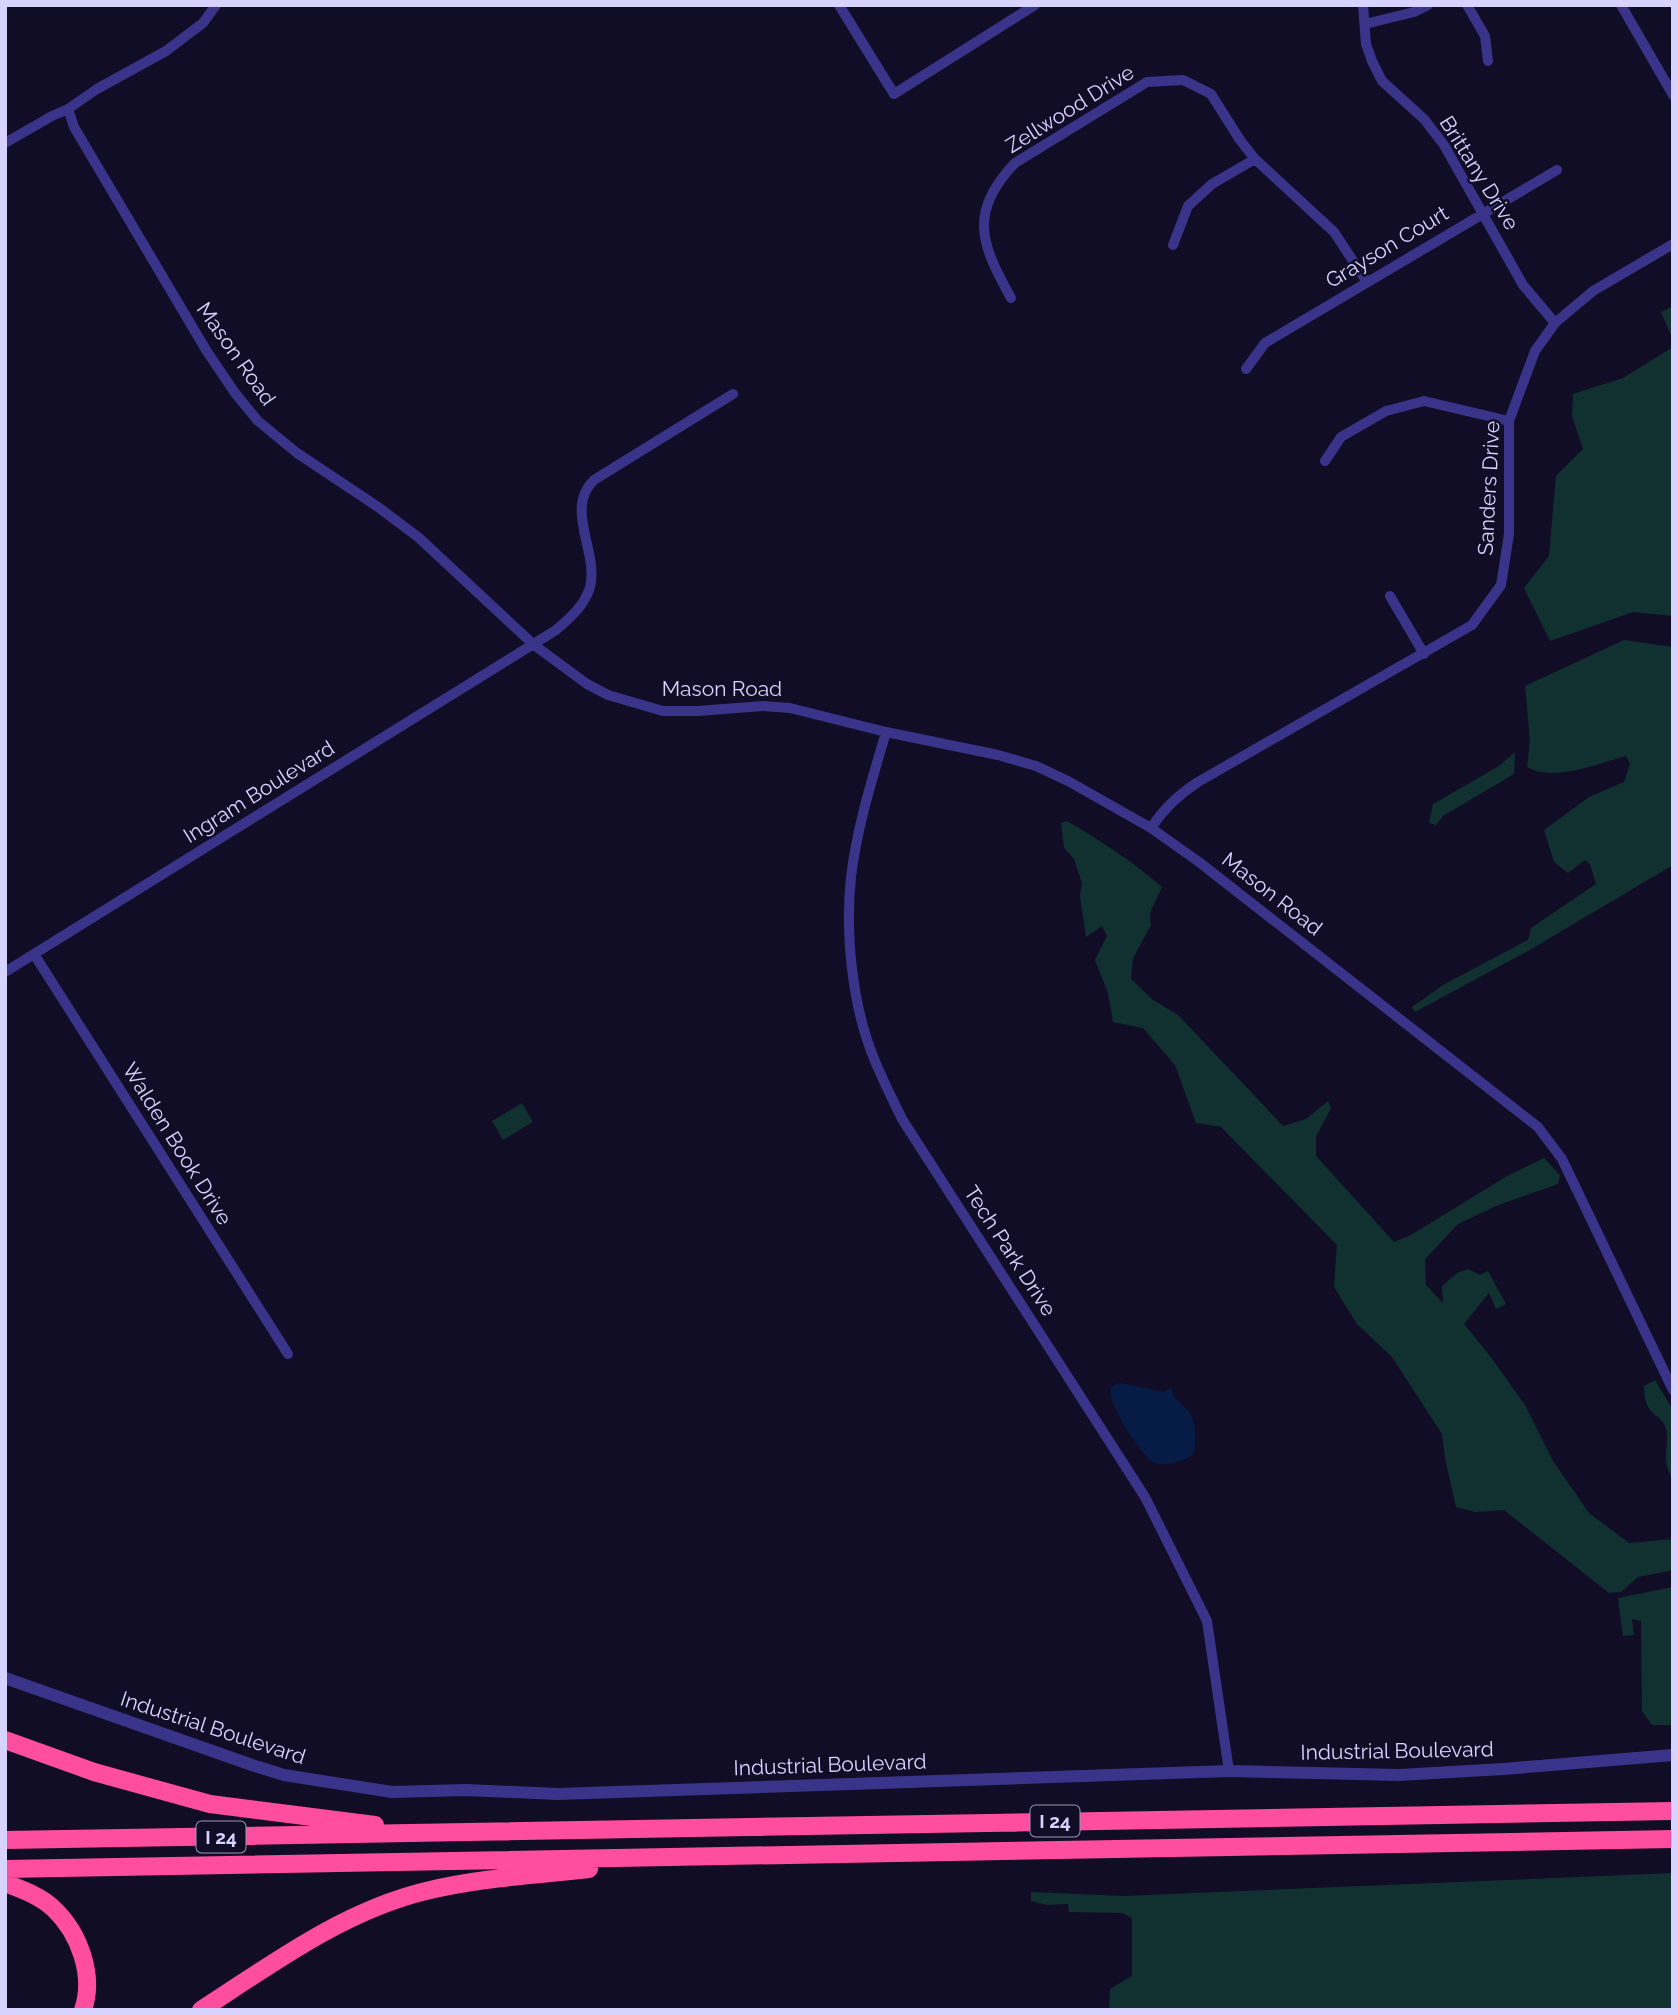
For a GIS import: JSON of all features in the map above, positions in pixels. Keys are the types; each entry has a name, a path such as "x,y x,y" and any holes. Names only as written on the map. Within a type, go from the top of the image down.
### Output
{"highway":[{"path":"5,1740 94,1772 210,1804 437,1833"},
{"name":"I 24","path":"5,1840 1673,1811"},
{"name":"I 24","path":"5,1869 1673,1839"},
{"path":"201,2010 303,1943 366,1911 425,1891 482,1881 694,1857"},
{"path":"5,1883 52,1907 74,1932 86,1967 86,2003 83,2010"}],"street":[{"path":"5,143 166,51 203,23 216,5"},
{"path":"839,5 894,94 1035,5"},
{"name":"Brittany Drive","path":"1363,5 1366,44 1382,81 1434,131 1523,285 1555,323"},
{"path":"1365,23 1415,12 1427,5"},
{"path":"1467,5 1485,36 1488,61"},
{"path":"1621,5 1673,95"},
{"name":"Zellwood Drive","path":"1011,298 990,261 984,242 986,211 999,180 1015,163 1147,82 1183,80 1211,94 1255,159 1334,232 1367,282"},
{"name":"Mason Road","path":"68,109 74,127 179,306 241,401 275,436 418,537 534,645 587,684 637,705 663,711 763,706 790,708 886,732 998,755 1036,766 1151,828 1208,869 1538,1127 1562,1159 1673,1390"},
{"path":"1173,245 1188,206 1212,184 1255,159"},
{"name":"Grayson Court","path":"1246,369 1265,343 1558,170"},
{"name":"Sanders Drive","path":"1151,828 1164,808 1198,782 1472,625 1501,585 1509,534 1509,421 1535,351 1555,323 1593,291 1673,244"},
{"name":"Ingram Boulevard","path":"5,972 534,645 571,617 584,601 590,586 592,561 581,513 587,487 594,480 733,394"},
{"path":"1325,461 1341,437 1386,411 1424,401 1509,421"},
{"path":"1390,596 1424,654"},
{"name":"Tech Park Drive","path":"886,732 856,843 849,907 854,978 873,1055 902,1119 1145,1497 1202,1610 1207,1621 1229,1771"},
{"name":"Walden Book Drive","path":"34,954 288,1354"},
{"name":"Industrial Boulevard","path":"5,1678 284,1775 392,1792 466,1790 558,1794 1229,1771 1399,1775 1673,1755"}],"green space":[{"path":"1673,306 1673,340 1661,312"},
{"path":"1673,347 1673,616 1633,612 1550,641 1524,588 1549,556 1556,476 1583,449 1572,416 1573,394 1623,378"},
{"path":"1624,640 1673,647 1673,865 1528,951 1415,1012 1412,1007 1443,985 1528,940 1531,928 1596,884 1590,864 1585,860 1568,873 1554,862 1544,830 1589,797 1624,782 1630,764 1626,756 1563,772 1550,773 1527,767 1530,741 1525,686"},
{"path":"1515,752 1514,774 1443,816 1436,825 1429,823 1433,804 1499,766"},
{"path":"1067,821 1116,852 1162,887 1150,913 1151,925 1133,958 1131,979 1153,1000 1178,1015 1283,1126 1306,1119 1328,1101 1331,1108 1316,1137 1316,1156 1394,1242 1411,1235 1507,1176 1544,1158 1560,1175 1558,1184 1496,1206 1458,1224 1425,1259 1426,1285 1443,1303 1442,1286 1457,1273 1468,1269 1480,1275 1488,1271 1506,1304 1496,1309 1489,1293 1464,1324 1525,1405 1553,1461 1589,1513 1629,1543 1673,1539 1673,1570 1638,1577 1621,1592 1609,1593 1504,1510 1475,1512 1456,1507 1442,1434 1392,1357 1357,1324 1334,1287 1337,1245 1221,1127 1196,1123 1175,1065 1143,1028 1113,1022 1108,993 1095,960 1107,936 1102,926 1086,937 1080,896 1082,883 1074,859 1064,848 1061,823"},
{"path":"522,1103 533,1122 503,1140 492,1121"},
{"path":"1655,1380 1673,1410 1673,1479 1666,1459 1666,1429 1650,1410 1645,1397 1644,1386"},
{"path":"1673,1587 1673,1725 1652,1725 1642,1711 1641,1621 1632,1619 1634,1635 1623,1636 1618,1598"},
{"path":"1673,1873 1673,2010 1109,2010 1110,1989 1132,1976 1132,1918 1122,1913 1069,1912 1068,1904 1047,1905 1031,1901 1031,1892 1123,1896"}],"water":[{"path":"1120,1383 1164,1392 1171,1388 1176,1399 1193,1420 1195,1445 1191,1456 1164,1464 1149,1459 1116,1411 1111,1390 1114,1385"}]}
